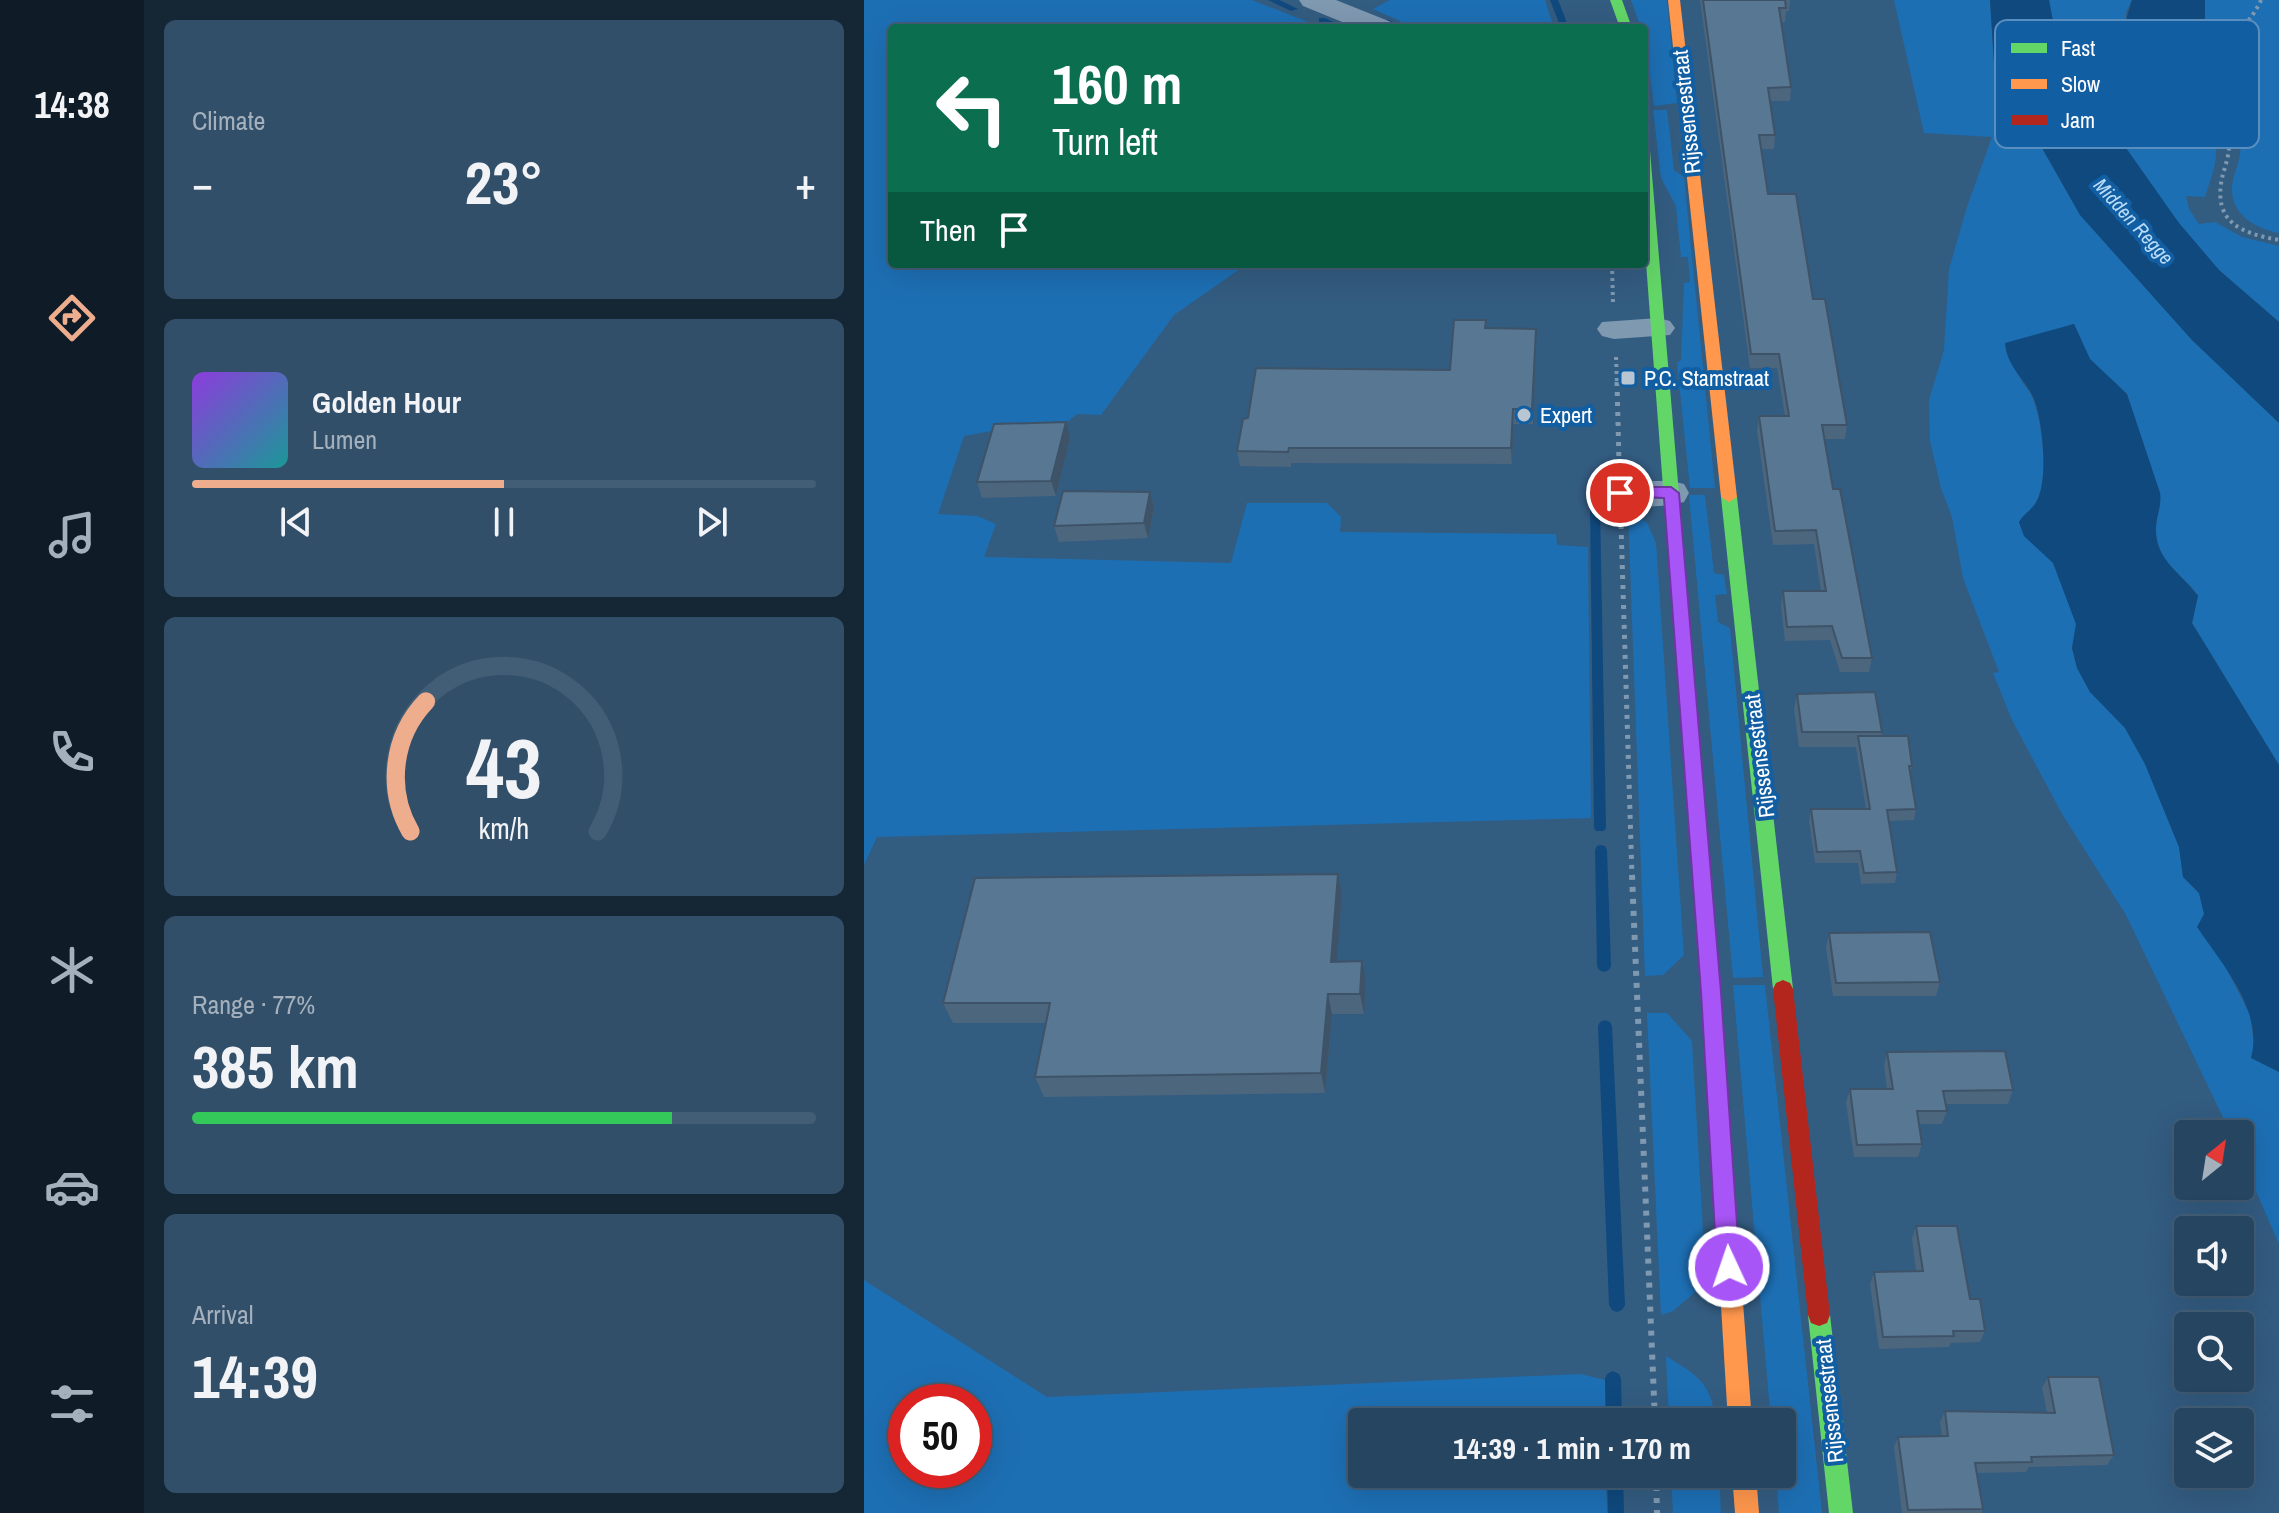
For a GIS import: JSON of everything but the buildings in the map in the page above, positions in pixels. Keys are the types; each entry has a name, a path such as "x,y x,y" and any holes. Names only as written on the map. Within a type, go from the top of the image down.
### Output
{"street":[{"path":"1312,0 1371,24"},
{"path":"1616,0 1625,24"},
{"name":"Rijssensestraat","path":"1674,0 1841,1513"},
{"name":"Rijssensestraat","path":"1648,202 1711,992 1739,1408"},
{"path":"1614,329 1658,328"},
{"path":"1620,493 1671,493"},
{"path":"1745,1488 1747,1513"}],"path":[{"path":"2251,20 2261,0"},
{"path":"2227,148 2218,203 2224,216 2232,224 2279,240"},
{"path":"1612,268 1630,839 1654,1408"},
{"path":"1656,1488 1657,1513"}],"shaded area":[{"path":"864,0 1252,0 1313,24 888,24 888,268 1241,268 1174,315 1101,415 1077,414 1066,423 1034,423 964,436 938,514 977,516 996,524 984,557 1231,563 1247,503 1327,503 1341,517 1340,532 1556,534 1557,545 1588,547 1591,818 877,837 864,865"},
{"path":"1390,0 1545,0 1553,24 1406,24 1373,9"},
{"path":"1631,0 1667,0 1677,103 1654,106 1648,59 1648,24 1640,24"},
{"path":"1894,0 1990,0 1995,65 1995,148 2042,148 2080,215 2192,340 2279,423 2279,765 2192,623 2198,595 2171,566 2157,542 2160,493 2127,394 2090,359 2074,324 2005,344 2015,370 2033,399 2042,437 2040,494 2019,522 2024,536 2053,562 2076,624 2072,648 2077,668 2090,692 2125,728 2145,764 2179,847 2183,877 2199,893 2204,914 2229,974 2250,1015 2254,1046 2251,1058 2279,1072 2279,1244 2254,1186 2254,1120 2224,1120 2126,915 2062,814 2012,720 1993,673 1999,672 1963,578 1952,517 1941,488 1930,441 1929,400 1944,350 1949,269 1992,137 1924,133"},
{"path":"2049,0 2132,0 2126,20 2053,20"},
{"path":"2205,0 2279,0 2279,233 2248,220 2233,200 2232,185 2240,149 2259,148 2259,20 2205,20"},
{"path":"1653,110 1667,110 1674,170 1684,177 1715,488 1690,488 1677,363 1681,360 1684,283 1690,282 1688,257 1681,257 1676,206 1661,178"},
{"path":"2126,148 2216,148 2215,164 2205,197 2186,196 2189,209 2199,224 2215,222 2242,237 2279,246 2279,322 2219,270 2179,224"},
{"path":"1689,495 1705,495 1714,573 1724,575 1727,594 1715,595 1718,622 1730,628 1763,977 1733,978"},
{"path":"1628,509 1647,523 1656,543 1684,955 1663,975 1645,976"},
{"path":"1733,985 1765,985 1822,1513 1779,1513 1777,1488 1796,1488 1796,1408 1770,1408"},
{"path":"1647,1013 1667,1013 1692,1041 1706,1283 1673,1311 1661,1315"},
{"path":"864,1280 1047,1397 1581,1374 1605,1380 1605,1408 1348,1408 1348,1488 1606,1488 1607,1513 864,1513"},
{"path":"1666,1356 1695,1375 1707,1389 1714,1408 1668,1408"},
{"path":"1672,1488 1720,1488 1721,1513 1673,1513"}],"water":[{"path":"1990,0 2049,0 2053,20 1995,20 1994,63"},
{"path":"2132,0 2205,0 2205,20 2127,20"},
{"name":"Midden Regge","path":"2042,148 2126,148 2179,223 2219,270 2279,322 2279,423 2192,340 2080,215"},
{"path":"2074,324 2090,359 2127,394 2160,493 2157,542 2166,559 2198,596 2192,623 2279,765 2279,1072 2251,1058 2252,1023 2246,1006 2228,972 2197,927 2204,914 2199,893 2183,877 2179,847 2145,764 2125,728 2090,692 2077,668 2072,648 2076,624 2053,563 2024,536 2019,522 2040,494 2043,448 2035,403 2011,363 2005,343"}],"waterway":[{"path":"1272,0 1294,9"},
{"path":"1554,0 1563,24"},
{"path":"1322,20 1332,24"},
{"path":"1386,22 1391,24"},
{"path":"1595,506 1600,828"},
{"path":"1601,850 1604,966"},
{"path":"1605,1026 1617,1305"},
{"path":"1613,1379 1614,1408"},
{"path":"1615,1488 1616,1513"}],"traffic: fast":[{"path":"1616,0 1625,24"},
{"path":"1648,201 1712,1004"},
{"path":"1729,497 1783,989"},
{"path":"1819,1315 1841,1513"}],"traffic: slow":[{"path":"1674,0 1729,497"},
{"path":"1731,1289 1739,1408"},
{"path":"1745,1488 1747,1513"}],"traffic: jam":[{"path":"1783,989 1819,1315"},
{"path":"1712,1004 1731,1289"}],"place":[{"name":"P.C. Stamstraat","path":"1628,378"},
{"name":"Expert","path":"1524,415"}],"route":[{"path":"1620,493 1671,493 1711,992 1729,1267"}]}
